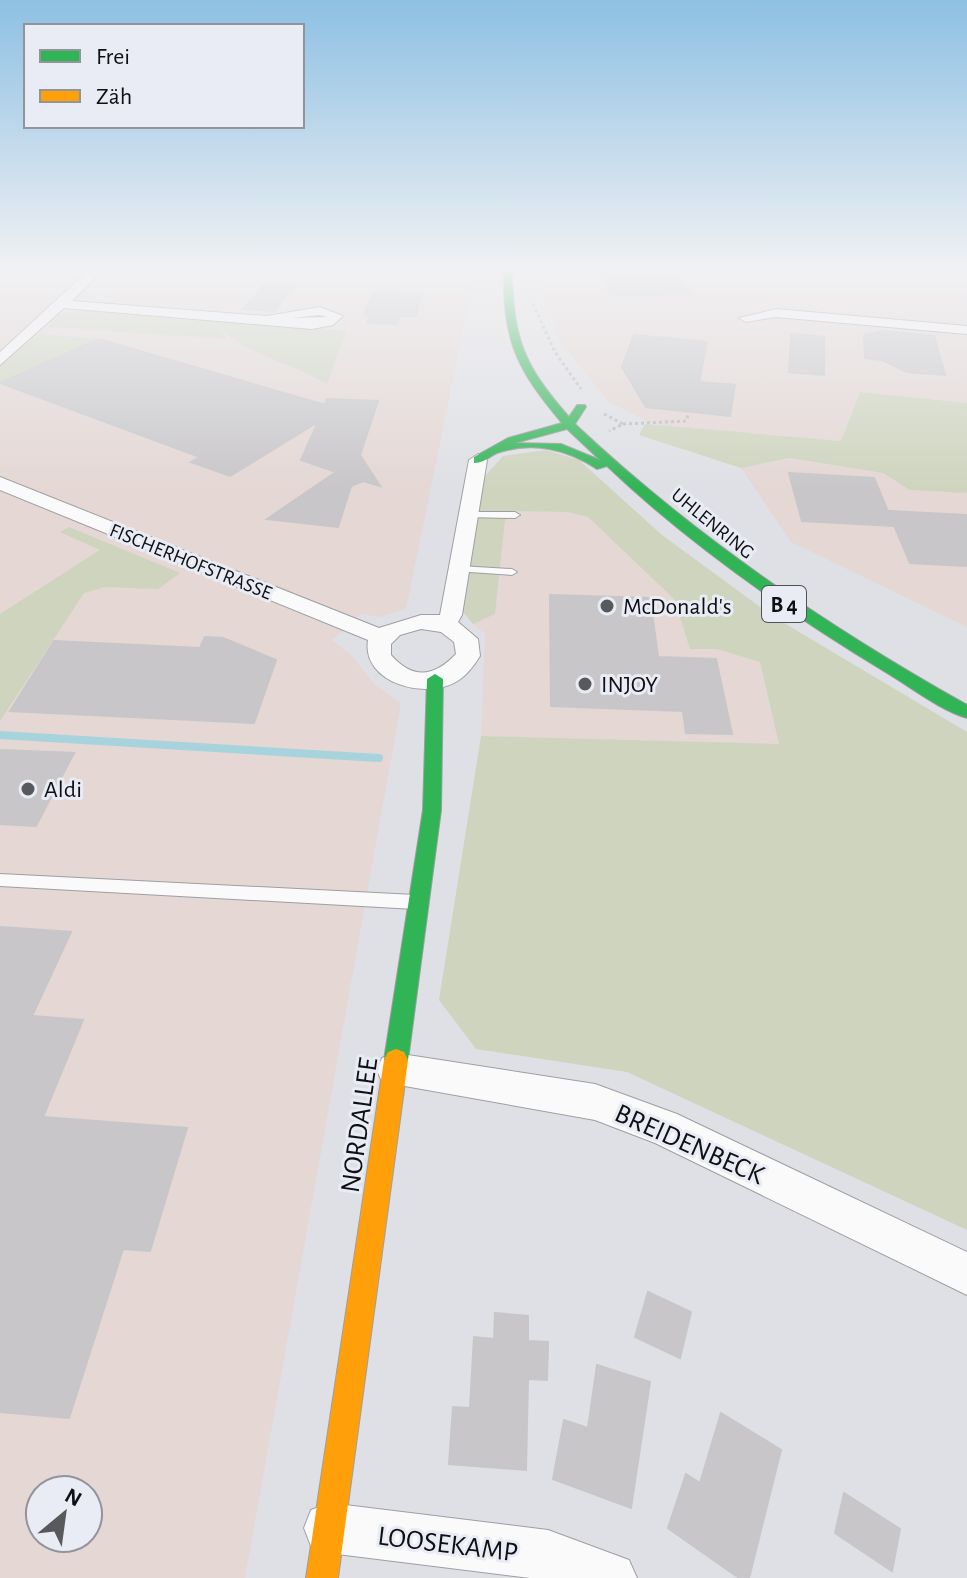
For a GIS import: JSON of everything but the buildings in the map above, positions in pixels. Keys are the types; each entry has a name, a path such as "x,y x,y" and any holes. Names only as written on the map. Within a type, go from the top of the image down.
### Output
{"main road":[{"name":"B 4","path":"515,342 537,385 569,424"},
{"path":"484,456 485,441 529,413 538,399 537,385"},
{"path":"569,424 579,399"},
{"name":"UHLENRING","path":"579,399 660,484 713,524"},
{"path":"505,429 536,424 569,424 608,431"},
{"path":"484,456 521,437 569,424"},
{"name":"UHLENRING","path":"569,424 679,530 814,623 967,712"},
{"path":"484,456 535,443 580,453 594,460 679,530"},
{"name":"NORDALLEE","path":"322,1578 432,810 435,679"}],"street":[{"path":"0,360 20,342"},
{"path":"444,625 451,615 484,456"},
{"name":"FISCHERHOFSTRASSE","path":"0,483 383,638"},
{"path":"412,623 444,625 466,639 468,656 454,672 435,679 409,679 387,671 378,656 383,638 412,623"},
{"name":"BREIDENBECK","path":"395,1070 595,1102 664,1127 967,1274"},
{"name":"LOOSEKAMP","path":"329,1528 548,1555 611,1578"}],"lane":[{"path":"470,515 515,515"},
{"path":"459,569 512,572"},
{"path":"0,880 419,902"}],"path":[{"path":"550,342 579,399"},
{"path":"600,411 623,424"},
{"path":"608,431 623,424 686,421 688,415"}],"shaded area":[{"path":"0,342 461,342 406,609 380,617 361,614 332,640 352,656 374,684 401,703 245,1578 0,1578"},
{"path":"561,342 967,342 967,403 860,392 841,441 655,425 609,402"},
{"path":"789,458 883,473 910,490 967,493 967,627 791,542 741,468"},
{"path":"506,511 567,512 588,517 674,599 690,649 717,648 760,662 779,744 481,736 485,634 473,624 495,614"}],"green space":[{"path":"29,342 93,342 0,382 0,365"},
{"path":"237,342 342,342 327,384"},
{"path":"860,392 967,403 967,493 910,490 883,473 789,458 741,468 639,435 645,424 841,441"},
{"path":"546,450 579,460 662,535 774,617 967,732 967,1230 627,1072 476,1049 439,1000 481,736 779,744 760,662 717,649 690,649 674,599 588,517 567,512 506,511 495,614 473,624 463,612 485,476 503,456"},
{"path":"69,527 180,573 158,589 105,587 84,593 0,721 0,614 100,550 60,532"}],"waterway":[{"path":"0,735 379,758"}],"traffic: fast":[{"path":"515,342 527,370 569,424"},
{"path":"478,460 512,440 570,423 581,407"},
{"path":"569,424 614,467 708,546 808,616 967,712"},
{"path":"489,452 547,445 575,452 601,466"},
{"path":"396,1060 432,810 435,679"}],"traffic: slow":[{"path":"322,1578 396,1060"}],"place":[{"name":"McDonald's","path":"607,606"},
{"name":"INJOY","path":"585,684"},
{"name":"Aldi","path":"28,789"}]}
